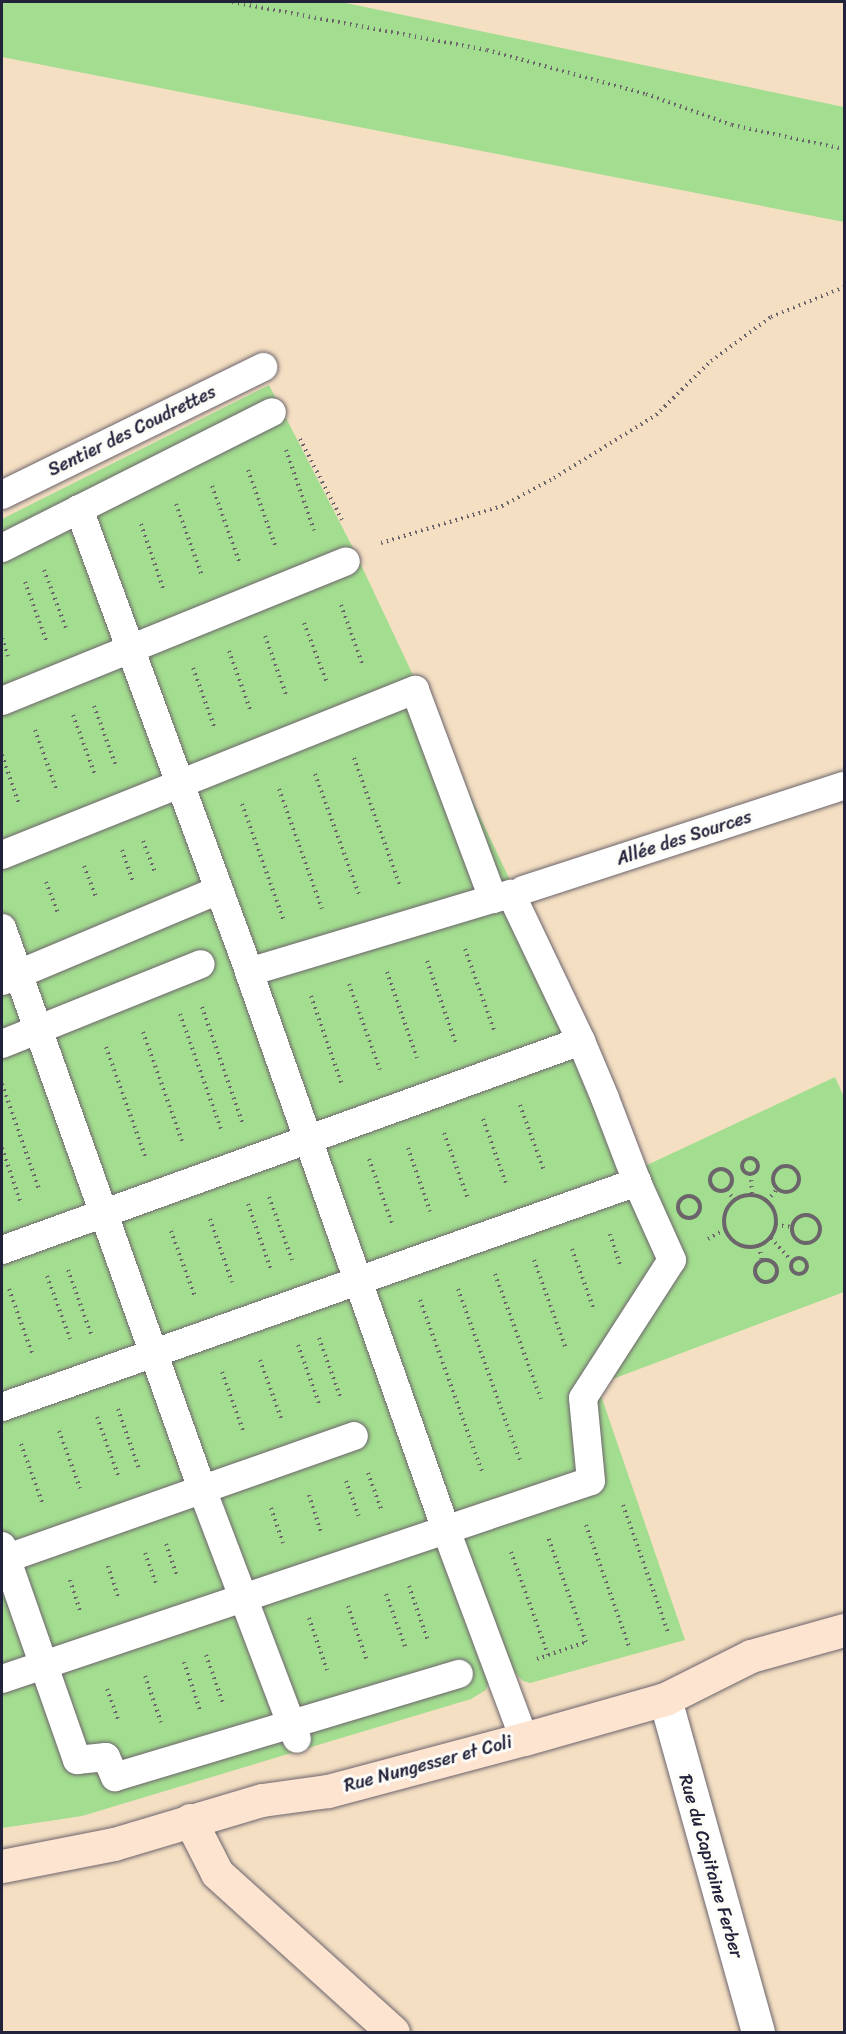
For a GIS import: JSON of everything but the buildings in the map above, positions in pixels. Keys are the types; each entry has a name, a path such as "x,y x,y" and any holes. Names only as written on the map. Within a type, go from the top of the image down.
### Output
{"street":[{"name":"Rue Nungesser et Coli","path":"2,1866 114,1844 262,1800 328,1791 524,1739 665,1699 751,1656 844,1630"},
{"name":"Rue du Capitaine Ferber","path":"665,1699 758,2032"},
{"path":"190,1820 216,1873 393,2032"}],"lane":[{"name":"Sentier des Coudrettes","path":"2,495 262,367"},
{"path":"14,542 272,412"},
{"path":"79,509 128,648 249,972 446,1530 524,1739"},
{"path":"2,701 346,561"},
{"path":"2,855 178,782 415,690 493,899"},
{"name":"Allée des Sources","path":"523,890 844,786"},
{"path":"10,977 218,890"},
{"path":"2,1679 582,1484 583,1398 672,1260 637,1182 581,1041 511,894 249,972"},
{"path":"2,928 10,977 39,1028 201,1490 294,1731"},
{"path":"2,1044 201,964"},
{"path":"2,1250 581,1041"},
{"path":"2,1407 637,1182"},
{"path":"354,1436 201,1490 3,1555 77,1760 106,1757 115,1777 225,1744 294,1731 341,1711 459,1674"}],"path":[{"path":"232,2 487,50 646,94 732,125 844,149"},
{"path":"380,543 502,506 554,478 656,415 711,361 771,317 844,287"},
{"path":"300,438 347,530"},
{"path":"199,449 541,1400"},
{"path":"126,485 548,1655"},
{"path":"14,542 70,672 158,915"},
{"path":"14,542 70,672 158,915"},
{"path":"751,1174 745,1172 742,1165 750,1158 756,1160 758,1167 751,1174 752,1195"},
{"path":"787,1165 797,1171 799,1182 797,1187 787,1192 777,1189 772,1179 777,1169 787,1165"},
{"path":"716,1170 730,1172 733,1182 727,1190 717,1191 710,1184 710,1179 716,1170"},
{"path":"767,1201 777,1189"},
{"path":"727,1190 734,1200"},
{"path":"752,1195 767,1201 773,1208 776,1225 771,1238 759,1246 749,1247 739,1245 725,1229 725,1213 734,1200 752,1195"},
{"path":"805,1215 817,1220 820,1231 813,1242 801,1243 795,1239 792,1227 799,1217 805,1215"},
{"path":"776,1225 792,1227"},
{"path":"771,1238 792,1261"},
{"path":"759,1246 762,1260"},
{"path":"803,1259 808,1269 802,1275 795,1274 790,1268 792,1261 803,1259"},
{"path":"762,1260 776,1265 777,1275 769,1282 759,1281 754,1273 758,1263 762,1260"},
{"path":"630,1648 582,1484 615,1483 668,1632"},
{"path":"206,1655 225,1744"},
{"path":"184,1662 225,1744"},
{"path":"145,1676 175,1759"}],"green space":[{"path":"2,2 341,2 844,107 844,222 2,57"},
{"path":"269,385 353,548 645,1166 835,1077 844,1097 844,1292 610,1380 598,1387 685,1640 530,1683 523,1681 515,1673 488,1684 486,1690 471,1699 82,1816 2,1828 2,519"}]}
